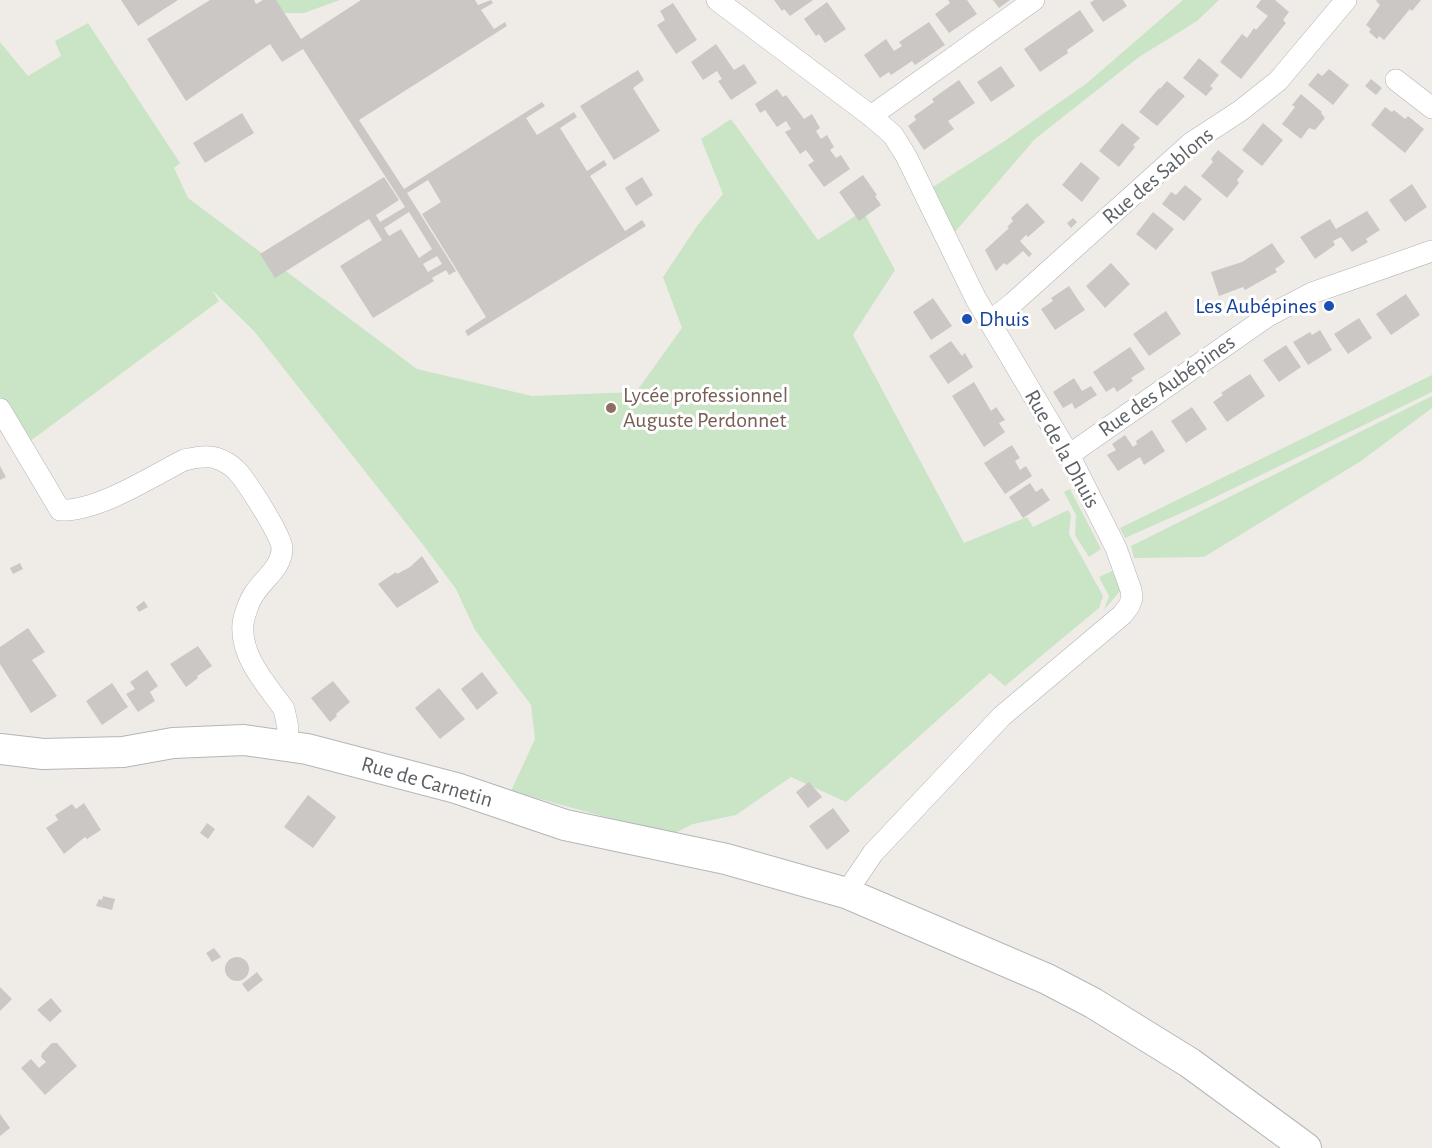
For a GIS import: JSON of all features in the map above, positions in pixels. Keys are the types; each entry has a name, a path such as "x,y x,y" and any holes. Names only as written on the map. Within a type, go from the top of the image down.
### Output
{"street":[{"name":"Rue de la Dhuis","path":"717,0 893,135 906,156 989,322 1069,455 1127,575 1132,598 1129,606 1118,619 1002,716 873,853 846,893"},
{"path":"871,116 1034,0"},
{"name":"Rue des Sablons","path":"989,322 1031,288 1191,143 1240,111 1278,81 1346,0"},
{"path":"1396,80 1432,108"},
{"name":"Rue des Aubépines","path":"1069,455 1268,316 1312,293 1432,251"},
{"path":"0,409 60,510 80,509 100,503 184,460 215,457 235,468 250,489 277,535 282,548 277,567 253,595 243,624 249,657 284,709 287,718 286,746"},
{"name":"Rue de Carnetin","path":"0,749 43,754 123,752 172,744 244,740 307,749 456,788 565,825 726,859 846,893 1047,979 1093,1003 1191,1063 1306,1148"}],"green space":[{"path":"271,0 340,0 304,13 284,13"},
{"path":"1183,0 1219,0 1197,21 1139,57 1035,139 955,232 933,187 1006,140 1087,83"},
{"path":"88,23 180,163 174,168 188,198 417,369 532,396 636,392 682,328 663,277 697,226 723,194 701,139 731,119 818,240 863,211 895,270 853,335 964,543 1027,517 1033,527 1068,510 1071,515 1069,534 1103,596 1099,608 1005,686 990,673 846,802 791,777 736,815 693,824 671,835 511,791 535,739 531,705 475,630 456,589 424,546 254,331 212,290 219,301 29,442 0,397 0,42 28,76 61,56 55,41"},
{"path":"1432,375 1432,392 1197,506 1125,538 1120,528"},
{"path":"1432,396 1432,408 1361,461 1204,557 1134,558 1131,546"},
{"path":"1070,489 1101,549 1089,557 1075,535 1076,515 1064,492"},
{"path":"1112,571 1121,590 1104,610 1109,596 1099,577"}],"building":[{"path":"121,0 178,0 138,26"},
{"path":"210,0 254,0 256,4 263,0 276,0 301,39 361,0 475,0 478,5 491,0 493,3 481,10 494,29 505,22 507,26 359,120 404,189 542,102 545,106 526,118 537,135 574,112 577,117 560,128 587,171 604,160 607,165 590,176 625,231 642,220 646,226 468,336 465,331 486,317 422,214 441,202 428,180 407,193 456,271 449,275 446,270 432,278 434,281 373,318 340,266 382,240 369,219 275,278 260,254 384,177 399,200 376,215 380,222 405,207 303,49 282,62 270,44 186,101 147,39","holes":["409,212 432,249 419,258 401,229 389,236 384,228","437,256 442,264 428,272 423,264"]},
{"path":"774,0 813,0 790,16 784,9 782,11"},
{"path":"948,0 967,0 977,14 949,33 935,14 950,3"},
{"path":"993,0 1010,0 999,8"},
{"path":"1094,0 1123,0 1127,6 1103,22 1090,3"},
{"path":"1261,0 1275,0 1289,12 1283,20 1286,23 1241,79 1220,62 1242,34 1247,38 1254,28 1256,30 1268,16 1256,7"},
{"path":"1377,0 1421,0 1412,11 1410,9 1384,40 1379,36 1377,39 1369,32 1371,29 1366,25 1380,5"},
{"path":"827,2 846,29 825,43 819,34 816,36 804,19"},
{"path":"673,3 697,40 676,54 657,25 665,20 660,11"},
{"path":"1080,10 1094,31 1040,72 1024,49"},
{"path":"929,22 945,45 915,65 912,61 891,75 889,72 880,78 864,55 886,39 894,51 902,46 899,42"},
{"path":"716,44 734,70 744,64 757,83 731,100 718,81 722,79 717,71 703,80 691,62"},
{"path":"1199,58 1219,75 1210,86 1213,88 1206,96 1183,78"},
{"path":"1001,66 1015,86 991,102 977,82"},
{"path":"1329,69 1349,85 1333,105 1308,85 1318,73 1322,76"},
{"path":"638,70 644,80 633,88 660,131 614,160 580,106"},
{"path":"1371,79 1382,88 1376,95 1365,86"},
{"path":"959,80 975,103 948,121 954,129 924,150 908,126 916,120 914,116 934,102 932,99"},
{"path":"1167,81 1185,96 1157,126 1139,112"},
{"path":"777,89 783,97 786,95 804,119 812,114 820,128 816,131 821,139 827,135 834,147 830,150 836,158 841,155 850,169 824,187 808,165 814,161 806,150 800,154 785,132 791,129 786,121 777,127 765,110 760,113 755,104"},
{"path":"1301,94 1322,112 1325,118 1315,130 1309,128 1301,139 1282,124 1295,107 1292,105"},
{"path":"1385,107 1392,112 1394,110 1405,119 1408,116 1424,129 1405,153 1371,125"},
{"path":"242,113 254,133 205,163 193,143"},
{"path":"1122,123 1140,138 1119,167 1099,151"},
{"path":"1263,123 1283,140 1262,166 1242,150"},
{"path":"1218,150 1244,171 1237,180 1239,183 1227,198 1201,176 1213,162 1211,159"},
{"path":"1081,162 1100,178 1082,202 1062,185"},
{"path":"863,175 881,205 859,221 839,192"},
{"path":"642,177 653,195 636,206 625,188"},
{"path":"1412,184 1427,207 1405,222 1389,200"},
{"path":"1185,185 1202,199 1184,221 1162,204 1171,192 1176,195"},
{"path":"1027,203 1045,222 1020,241 1032,254 1029,257 1023,251 996,271 985,250 1009,228 1007,227 1013,221 1011,218"},
{"path":"1367,211 1380,230 1366,239 1368,242 1352,252 1341,237 1333,241 1335,245 1315,259 1300,237 1330,219 1336,229"},
{"path":"1153,212 1174,229 1156,250 1136,234"},
{"path":"1073,218 1077,222 1071,228 1067,223"},
{"path":"1272,243 1285,262 1275,269 1277,272 1245,290 1243,287 1219,296 1211,272 1242,262"},
{"path":"1111,263 1130,284 1105,308 1086,286"},
{"path":"1069,286 1085,310 1055,330 1041,309 1053,301 1051,298"},
{"path":"1406,294 1420,315 1391,335 1376,314"},
{"path":"933,298 952,326 931,340 913,312"},
{"path":"1166,311 1181,334 1149,356 1133,334"},
{"path":"1359,318 1372,338 1348,354 1334,334"},
{"path":"1320,330 1332,350 1308,365 1293,342 1310,332 1312,335"},
{"path":"951,341 962,356 965,353 973,367 948,384 929,356"},
{"path":"1286,345 1301,367 1279,382 1263,360"},
{"path":"1130,347 1145,369 1131,378 1133,381 1117,392 1114,387 1106,392 1093,372"},
{"path":"1250,374 1265,396 1227,422 1213,402 1223,395 1221,393"},
{"path":"1074,378 1082,391 1091,386 1097,395 1075,409 1072,403 1063,408 1053,392"},
{"path":"974,382 991,411 996,407 1005,420 999,423 1005,432 984,447 952,396"},
{"path":"1192,407 1207,429 1186,443 1171,421"},
{"path":"1152,430 1165,451 1144,465 1140,457 1118,471 1107,455 1116,450 1112,444 1125,435 1133,447 1137,444 1136,441"},
{"path":"1012,445 1020,458 1015,461 1020,470 1026,466 1032,476 1005,494 984,463"},
{"path":"0,466 6,477 0,480"},
{"path":"1030,483 1036,492 1042,488 1050,500 1023,518 1009,497"},
{"path":"422,556 439,582 397,608 378,584 396,572 397,574 410,567"},
{"path":"20,563 23,569 13,574 10,568"},
{"path":"144,601 148,607 139,612 136,607"},
{"path":"28,628 45,652 32,660 57,696 31,713 0,664 0,647"},
{"path":"198,646 212,666 186,687 170,664"},
{"path":"147,670 158,686 150,692 155,701 138,712 126,694 135,689 130,682"},
{"path":"482,672 498,693 477,710 461,689"},
{"path":"333,681 350,702 330,722 311,698"},
{"path":"112,683 128,707 102,725 86,701"},
{"path":"439,688 465,719 440,739 415,708"},
{"path":"809,782 822,797 808,808 796,792"},
{"path":"308,795 336,817 313,848 284,827"},
{"path":"84,803 101,830 87,839 85,837 64,854 46,828 58,820 55,815 72,804 76,809"},
{"path":"833,808 850,831 827,850 809,826"},
{"path":"207,823 215,829 208,839 200,833"},
{"path":"103,896 115,899 112,910 96,906"},
{"path":"214,948 221,957 212,962 206,953"},
{"path":"237,957 245,961 249,969 245,977 237,981 229,977 225,969 229,961"},
{"path":"257,972 263,980 248,992 242,984"},
{"path":"0,987 12,999 0,1011"},
{"path":"51,998 62,1011 50,1022 37,1010"},
{"path":"52,1043 57,1043 77,1066 45,1095 21,1068 31,1059 39,1068 46,1062 41,1057 42,1053"},
{"path":"0,1114 10,1128 0,1136"}],"place":[{"name":"Les Aubépines","path":"1329,306"},
{"name":"Dhuis","path":"967,319"},
{"name":"Lycée professionnel Auguste Perdonnet","path":"611,408"}]}
